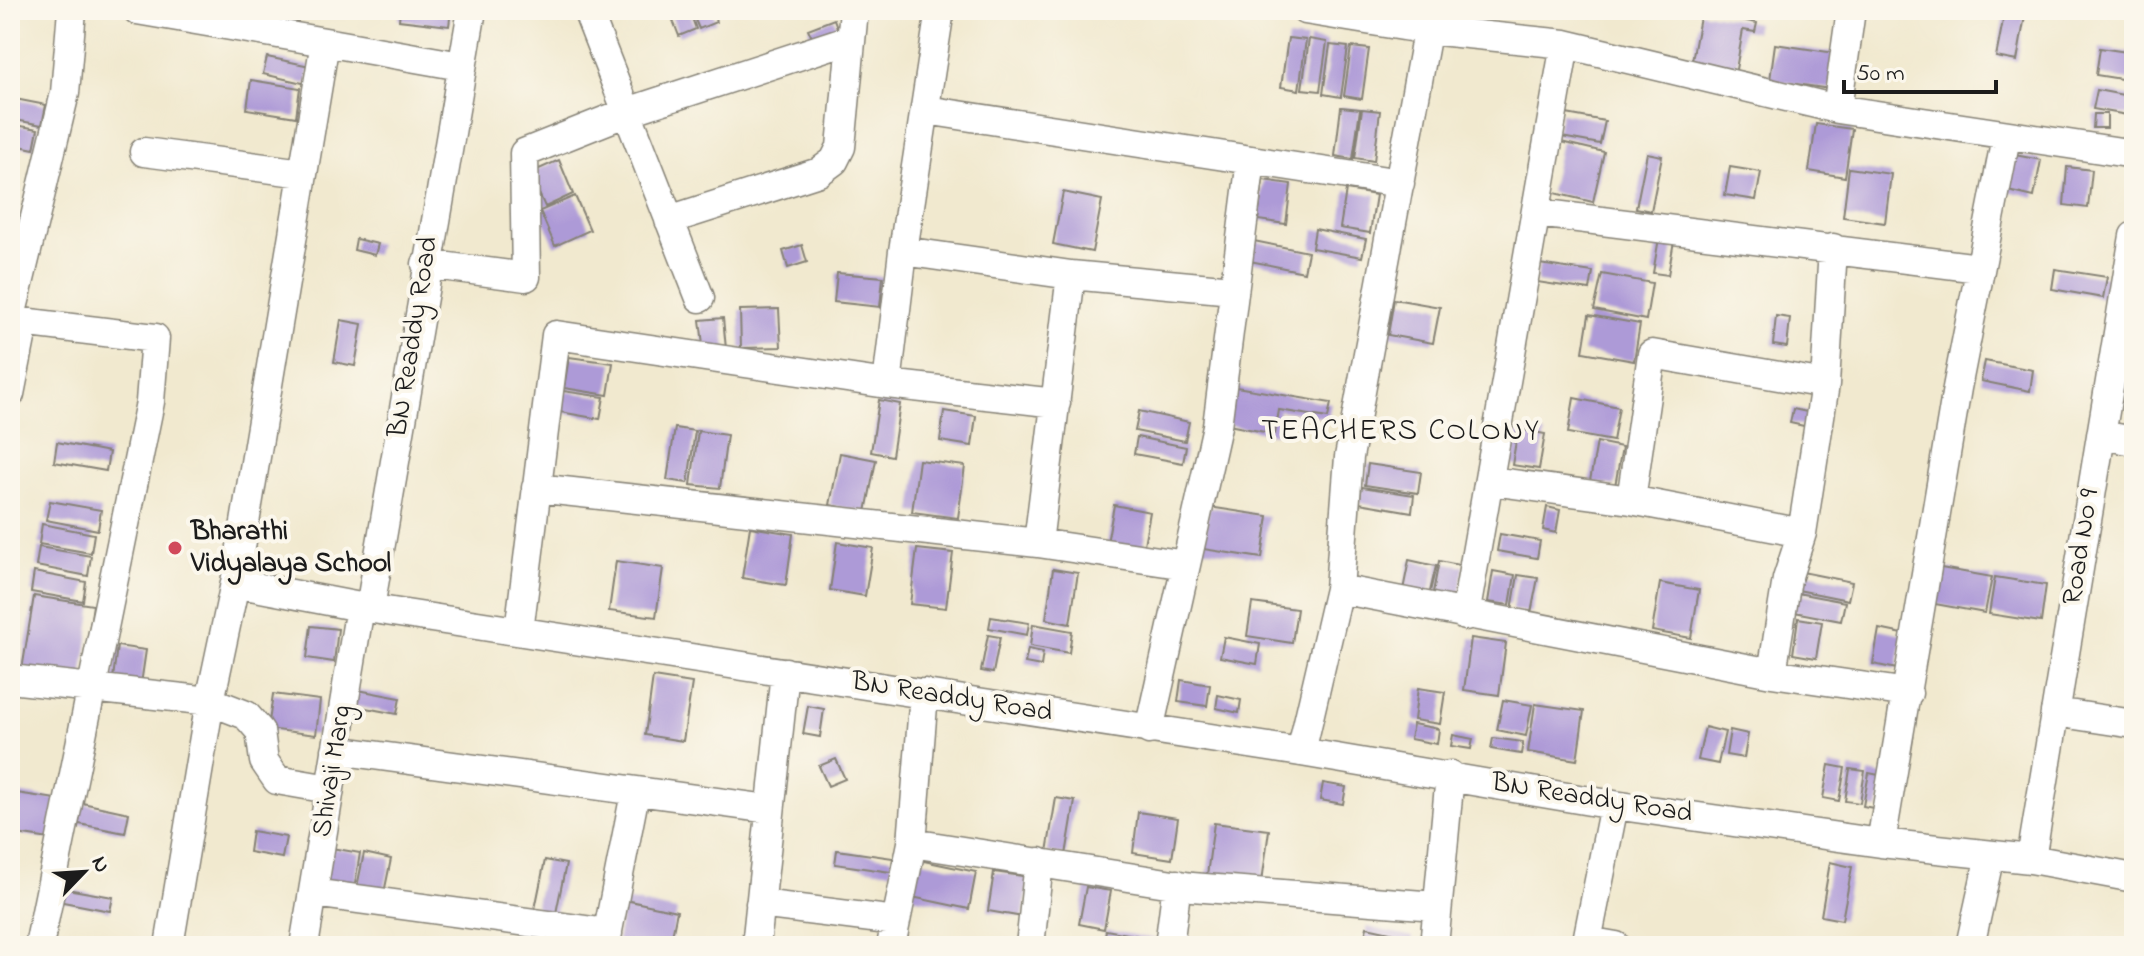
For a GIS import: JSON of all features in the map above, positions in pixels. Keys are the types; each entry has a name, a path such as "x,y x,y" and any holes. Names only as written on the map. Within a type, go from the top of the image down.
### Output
{"street":[{"path":"10,394 16,322 65,93 72,10"},
{"path":"137,10 461,66"},
{"name":"BN Readdy Road","path":"472,10 365,607 1450,775 1614,805 1881,843 2031,859 2134,878"},
{"path":"587,10 700,298"},
{"path":"669,220 819,172 834,161 841,147 854,10"},
{"path":"887,384 903,251 940,10"},
{"path":"1305,10 1429,20 1565,44 1837,109 2134,154"},
{"path":"1837,109 1851,10"},
{"path":"1301,752 1339,589 1349,457 1429,20"},
{"path":"426,264 526,277 524,153 627,112 850,39"},
{"path":"169,946 210,701 235,583 325,42"},
{"path":"1465,616 1538,213 1565,44"},
{"path":"926,110 1400,183"},
{"path":"1881,843 1979,268 2006,137"},
{"path":"144,152 303,173"},
{"path":"1149,730 1217,426 1251,160"},
{"path":"1538,213 1979,268"},
{"name":"Road No 9","path":"2031,859 2134,236"},
{"path":"1772,673 1787,579 1802,533 1825,384 1833,248"},
{"path":"903,251 1071,275 1233,290"},
{"path":"1038,543 1071,275"},
{"path":"16,322 155,338 150,402 39,946"},
{"path":"519,631 556,335 887,384 1056,403"},
{"path":"1631,500 1652,354 1825,384"},
{"path":"2101,435 2134,441"},
{"path":"1491,481 1631,500 1802,533"},
{"path":"536,488 1038,543 1186,565"},
{"path":"235,583 365,607"},
{"path":"1339,589 1465,616 1772,673 1908,693"},
{"name":"Shivaji Marg","path":"304,946 336,750 365,607"},
{"path":"756,946 785,672"},
{"path":"10,679 92,691 210,701 246,715 260,731 264,761 277,780 329,789"},
{"path":"760,904 894,933 912,843 924,693"},
{"path":"2055,712 2134,724"},
{"path":"336,750 769,809"},
{"path":"1434,946 1450,775"},
{"path":"313,893 607,939 635,793"},
{"path":"1614,805 1586,944 1616,946"},
{"path":"912,843 1177,884 1436,906"},
{"path":"1970,946 1990,855"},
{"path":"1030,946 1039,862"},
{"path":"1169,946 1177,884"}],"building":[{"path":"400,10 451,10 449,26 399,20"},
{"path":"669,10 689,10 696,29 679,36"},
{"path":"691,10 712,10 716,22 699,29"},
{"path":"2005,10 2026,10 2017,61 1996,57"},
{"path":"1701,12 1757,23 1755,32 1743,30 1735,75 1691,66"},
{"path":"834,19 840,36 816,46 808,29"},
{"path":"1288,38 1306,40 1299,90 1281,87"},
{"path":"1309,39 1327,42 1320,91 1302,89"},
{"path":"1775,44 1835,53 1830,89 1770,80"},
{"path":"1330,45 1348,47 1341,97 1323,94"},
{"path":"1351,47 1369,49 1362,99 1344,96"},
{"path":"2100,48 2134,53 2134,81 2096,75"},
{"path":"267,57 310,66 307,84 263,74"},
{"path":"251,80 300,88 296,117 247,109"},
{"path":"2097,90 2134,97 2133,116 2093,109"},
{"path":"10,98 46,105 42,125 10,119"},
{"path":"1341,107 1360,109 1353,159 1335,156"},
{"path":"1362,109 1380,111 1374,161 1355,158"},
{"path":"1561,113 1605,121 1600,144 1556,136"},
{"path":"2094,114 2107,114 2107,128 2093,128"},
{"path":"10,124 38,129 34,149 10,144"},
{"path":"1816,124 1852,129 1845,177 1809,171"},
{"path":"1561,142 1604,152 1593,202 1550,192"},
{"path":"1647,153 1662,156 1651,211 1636,208"},
{"path":"2015,155 2041,160 2034,197 2008,191"},
{"path":"559,160 573,194 545,207 530,173"},
{"path":"1730,167 1761,172 1756,200 1725,195"},
{"path":"2067,167 2092,170 2088,208 2064,205"},
{"path":"1849,168 1891,174 1885,223 1843,217"},
{"path":"1263,180 1291,184 1286,224 1258,220"},
{"path":"1346,190 1376,195 1370,233 1340,228"},
{"path":"1063,192 1102,200 1092,252 1053,244"},
{"path":"575,196 590,230 555,246 540,211"},
{"path":"1315,229 1366,239 1362,257 1312,248"},
{"path":"1659,238 1674,241 1668,275 1653,273"},
{"path":"356,239 378,244 375,255 354,250"},
{"path":"1249,240 1308,252 1304,272 1245,260"},
{"path":"802,245 807,262 788,268 783,251"},
{"path":"1539,264 1593,272 1590,290 1537,282"},
{"path":"2055,269 2107,277 2103,298 2052,289"},
{"path":"837,273 883,277 880,307 834,302"},
{"path":"1602,274 1652,283 1646,320 1594,310"},
{"path":"1394,299 1440,307 1433,343 1388,335"},
{"path":"779,309 781,347 741,348 740,310"},
{"path":"1589,315 1640,324 1634,361 1583,352"},
{"path":"1776,316 1790,318 1787,347 1773,345"},
{"path":"723,318 726,349 704,352 700,320"},
{"path":"341,320 362,324 355,366 334,362"},
{"path":"569,357 613,363 608,395 564,388"},
{"path":"1985,361 2033,370 2030,391 1981,381"},
{"path":"1230,386 1331,403 1328,418 1279,410 1275,434 1223,424"},
{"path":"563,391 604,397 600,419 560,412"},
{"path":"1574,398 1619,407 1613,441 1568,433"},
{"path":"879,400 900,404 892,456 871,452"},
{"path":"1793,409 1807,412 1804,426 1790,423"},
{"path":"944,411 976,416 972,446 940,441"},
{"path":"1139,411 1189,422 1185,441 1135,431"},
{"path":"675,428 695,431 688,483 667,480"},
{"path":"1518,429 1545,434 1539,469 1512,465"},
{"path":"698,431 727,435 720,488 691,485"},
{"path":"1137,437 1186,447 1183,463 1134,454"},
{"path":"57,442 109,452 106,471 54,462"},
{"path":"1597,442 1622,447 1615,486 1590,481"},
{"path":"840,453 876,460 866,512 830,505"},
{"path":"919,460 965,466 958,518 912,512"},
{"path":"1368,464 1421,472 1418,493 1365,485"},
{"path":"1362,487 1414,495 1412,512 1359,503"},
{"path":"50,501 101,510 98,530 46,520"},
{"path":"1114,505 1150,512 1143,550 1107,543"},
{"path":"1209,507 1268,516 1262,558 1203,549"},
{"path":"1547,507 1560,510 1556,533 1543,530"},
{"path":"42,524 94,534 91,553 39,544"},
{"path":"750,527 793,534 786,585 742,578"},
{"path":"1500,534 1540,541 1537,558 1497,551"},
{"path":"837,542 873,548 865,596 830,590"},
{"path":"39,547 91,556 88,576 36,566"},
{"path":"917,549 953,553 946,608 910,604"},
{"path":"1409,560 1436,566 1429,596 1403,590"},
{"path":"616,561 663,568 656,617 609,611"},
{"path":"1439,561 1464,566 1458,603 1432,598"},
{"path":"1941,568 1992,577 1985,613 1935,604"},
{"path":"1053,569 1078,573 1070,624 1046,619"},
{"path":"1493,571 1515,575 1510,605 1488,602"},
{"path":"1797,571 1852,582 1848,600 1793,589"},
{"path":"34,572 86,582 83,601 31,592"},
{"path":"1518,575 1538,578 1531,613 1512,610"},
{"path":"1995,577 2046,585 2041,622 1989,614"},
{"path":"1660,583 1699,590 1691,638 1652,631"},
{"path":"1792,592 1845,602 1841,621 1789,611"},
{"path":"34,596 93,605 81,685 21,676"},
{"path":"1252,603 1297,609 1292,643 1247,636"},
{"path":"991,617 1029,623 1027,635 989,628"},
{"path":"1798,618 1822,622 1816,658 1793,654"},
{"path":"1033,624 1072,631 1069,653 1030,646"},
{"path":"311,626 338,629 334,662 307,658"},
{"path":"1879,629 1903,634 1897,669 1873,664"},
{"path":"988,635 1000,637 993,673 981,671"},
{"path":"1224,637 1260,644 1257,664 1220,657"},
{"path":"1471,638 1506,643 1499,695 1464,690"},
{"path":"117,646 146,650 140,691 112,687"},
{"path":"1028,649 1043,652 1041,666 1025,663"},
{"path":"653,677 692,683 683,741 645,735"},
{"path":"1181,680 1210,685 1207,706 1178,702"},
{"path":"1418,688 1445,692 1440,724 1414,720"},
{"path":"353,689 400,698 397,714 350,705"},
{"path":"273,694 320,700 316,735 268,729"},
{"path":"1218,695 1241,700 1239,713 1216,708"},
{"path":"1503,700 1532,705 1526,736 1497,730"},
{"path":"1535,704 1584,711 1577,760 1528,752"},
{"path":"808,706 824,709 820,737 803,734"},
{"path":"1413,724 1439,729 1437,744 1410,739"},
{"path":"1705,727 1725,732 1718,764 1698,760"},
{"path":"1730,730 1748,734 1744,758 1726,755"},
{"path":"1453,735 1473,739 1471,749 1451,746"},
{"path":"1493,738 1523,742 1521,754 1491,749"},
{"path":"836,759 845,779 828,786 819,766"},
{"path":"1829,765 1845,768 1839,801 1823,798"},
{"path":"1850,769 1865,771 1860,803 1845,801"},
{"path":"1869,773 1884,776 1878,809 1863,806"},
{"path":"1323,783 1346,787 1343,804 1320,800"},
{"path":"10,792 56,799 50,839 10,833"},
{"path":"1056,798 1075,801 1066,855 1047,852"},
{"path":"73,801 129,813 125,833 69,822"},
{"path":"1138,812 1178,818 1172,859 1133,853"},
{"path":"1214,823 1269,830 1262,882 1207,875"},
{"path":"252,831 286,837 282,858 249,852"},
{"path":"326,847 360,853 354,890 320,884"},
{"path":"837,850 893,858 891,872 835,864"},
{"path":"364,853 391,859 384,893 357,887"},
{"path":"545,860 566,864 555,918 534,914"},
{"path":"919,860 976,872 969,909 912,897"},
{"path":"1830,862 1852,867 1842,920 1821,916"},
{"path":"994,872 1029,877 1023,917 988,911"},
{"path":"1086,887 1111,891 1104,929 1079,924"},
{"path":"61,888 113,897 110,911 58,901"},
{"path":"625,900 677,911 670,946 617,941"},
{"path":"1367,927 1413,937 1411,946 1363,946"},
{"path":"1106,930 1166,941 1165,946 1103,946"}],"place":[{"name":"Bharathi Vidyalaya School","path":"175,548"}],"district":[{"name":"TEACHERS COLONY","path":"1401,432"}]}
